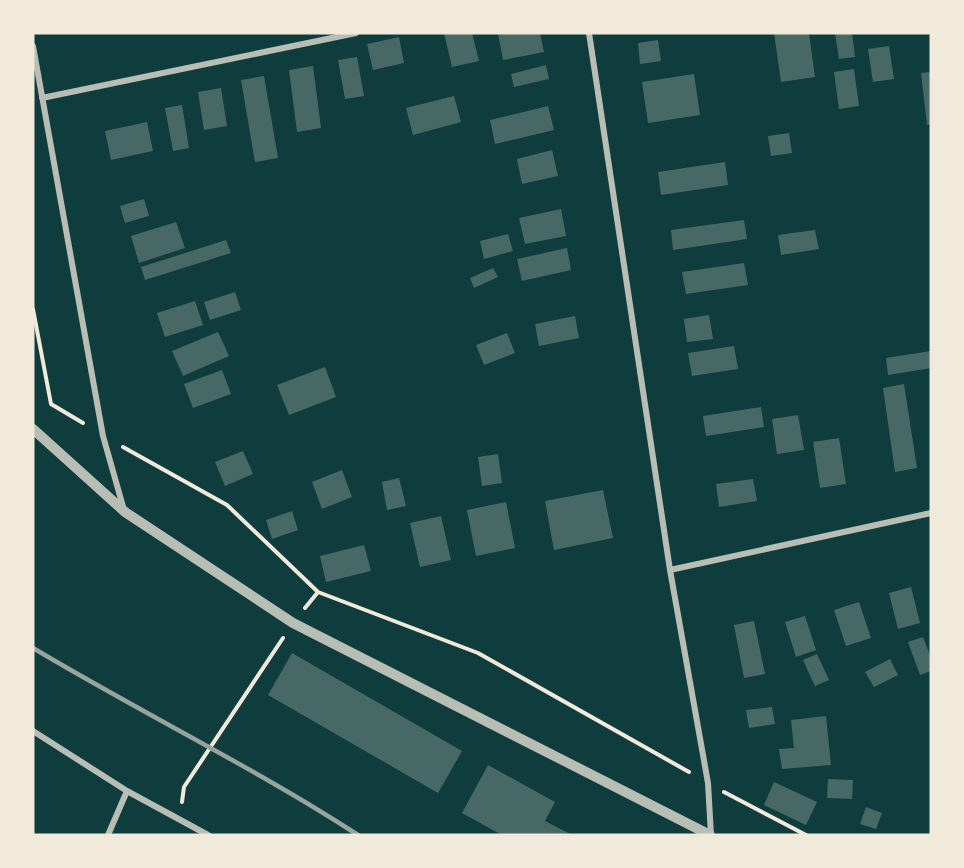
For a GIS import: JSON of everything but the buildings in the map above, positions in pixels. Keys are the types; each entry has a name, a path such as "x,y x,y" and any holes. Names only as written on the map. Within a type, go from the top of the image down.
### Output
{"street":[{"path":"42,98 356,33"},
{"path":"589,33 670,570 708,783 711,835"},
{"path":"33,46 103,436 125,512"},
{"path":"33,429 125,512 293,623 711,835"},
{"path":"670,570 931,513"},
{"path":"34,733 127,791 208,835"},
{"path":"108,835 127,791"}],"path":[{"path":"33,309 51,404 103,436 227,505 318,592 478,653 708,783 806,835"},
{"path":"180,820 184,787 293,623 318,592"}],"railway":[{"path":"33,648 278,786 358,835"}]}
